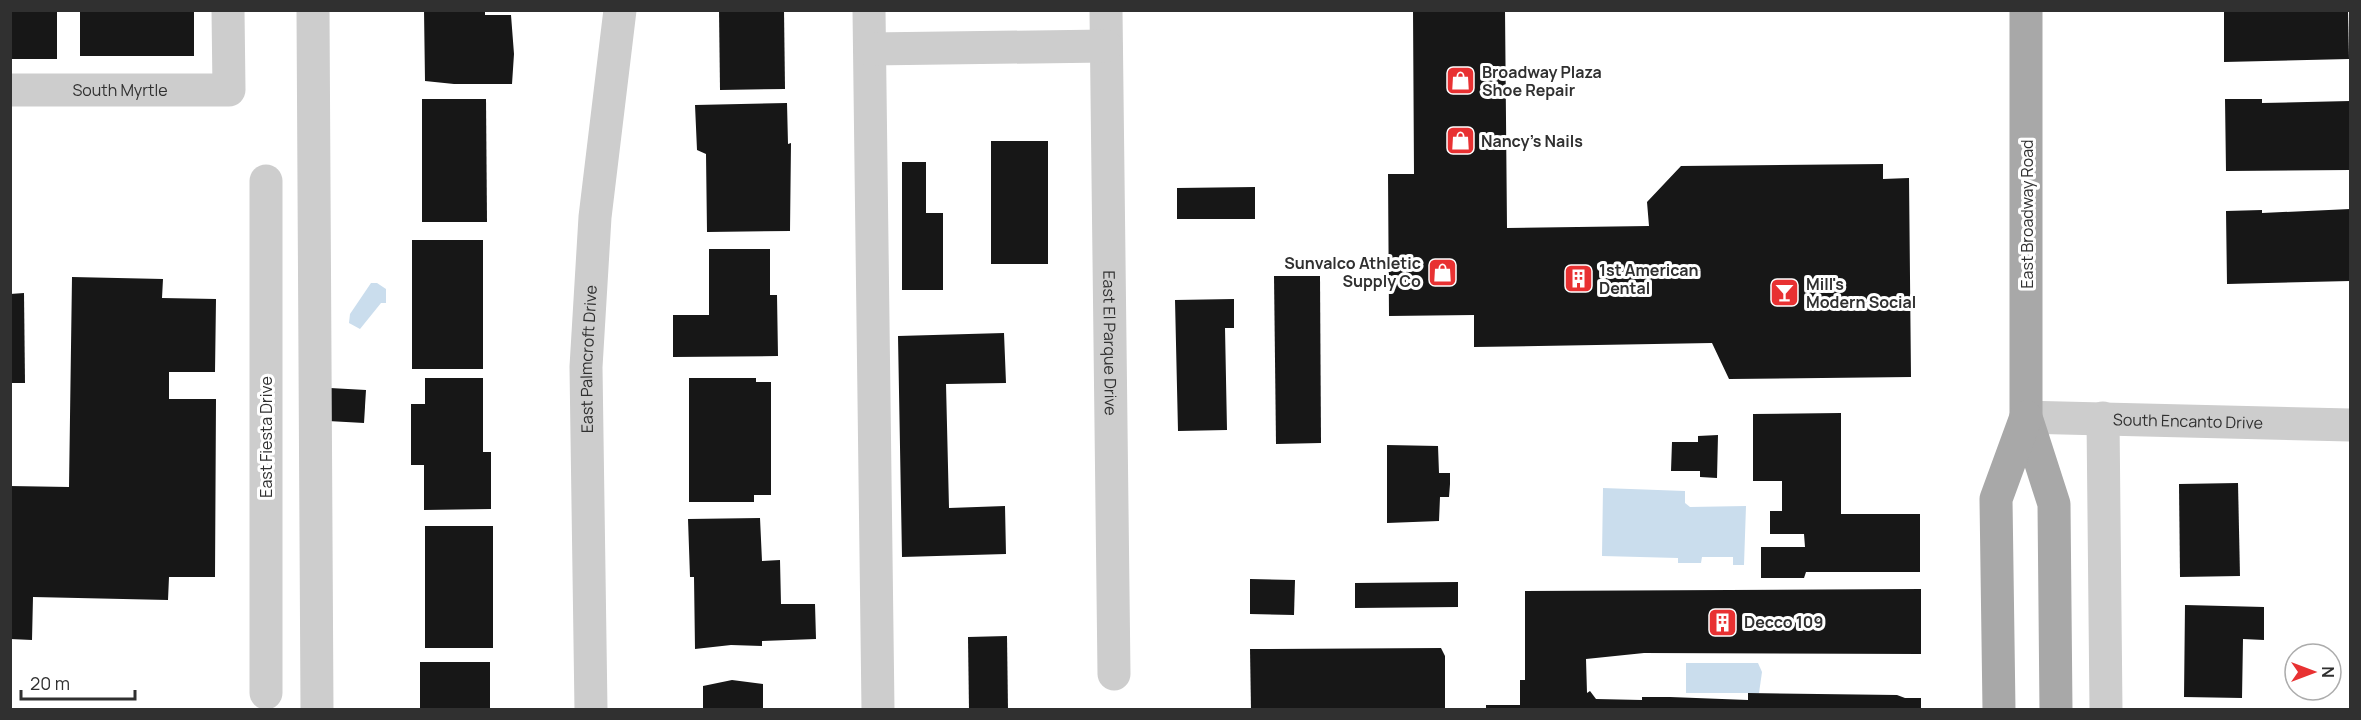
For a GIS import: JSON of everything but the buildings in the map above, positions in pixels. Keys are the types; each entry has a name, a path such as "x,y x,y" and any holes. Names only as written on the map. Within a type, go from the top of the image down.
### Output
{"main road":[{"name":"East Broadway Road","path":"2026,10 2026,417 2054,504 2056,710"},
{"name":"East Broadway Road","path":"1999,710 1996,499 2026,417"}],"street":[{"name":"South Myrtle","path":"10,90 229,90 228,10"},
{"path":"313,10 316,710"},
{"name":"East Palmcroft Drive","path":"591,710 586,367 595,217 620,10"},
{"path":"869,10 878,710"},
{"name":"East El Parque Drive","path":"1106,10 1114,674"},
{"path":"870,49 1106,46"},
{"name":"East Fiesta Drive","path":"266,181 266,693"},
{"name":"South Encanto Drive","path":"2026,417 2350,425"},
{"path":"2103,418 2106,710"}],"water":[{"path":"371,283 377,283 386,289 386,303 381,303 360,329 349,323 350,314"},
{"path":"1603,488 1685,491 1685,503 1690,507 1746,506 1744,565 1733,565 1733,557 1702,557 1701,563 1678,563 1678,558 1602,556"},
{"path":"1686,663 1758,663 1762,672 1759,693 1686,693"}],"place":[{"name":"Broadway Plaza Shoe Repair","path":"1461,81"},
{"name":"Nancy's Nails","path":"1460,141"},
{"name":"Sunvalco Athletic Supply Co","path":"1442,272"},
{"name":"1st American Dental","path":"1578,279"},
{"name":"Mill's Modern Social","path":"1785,293"},
{"name":"Decco 109","path":"1723,622"}]}
